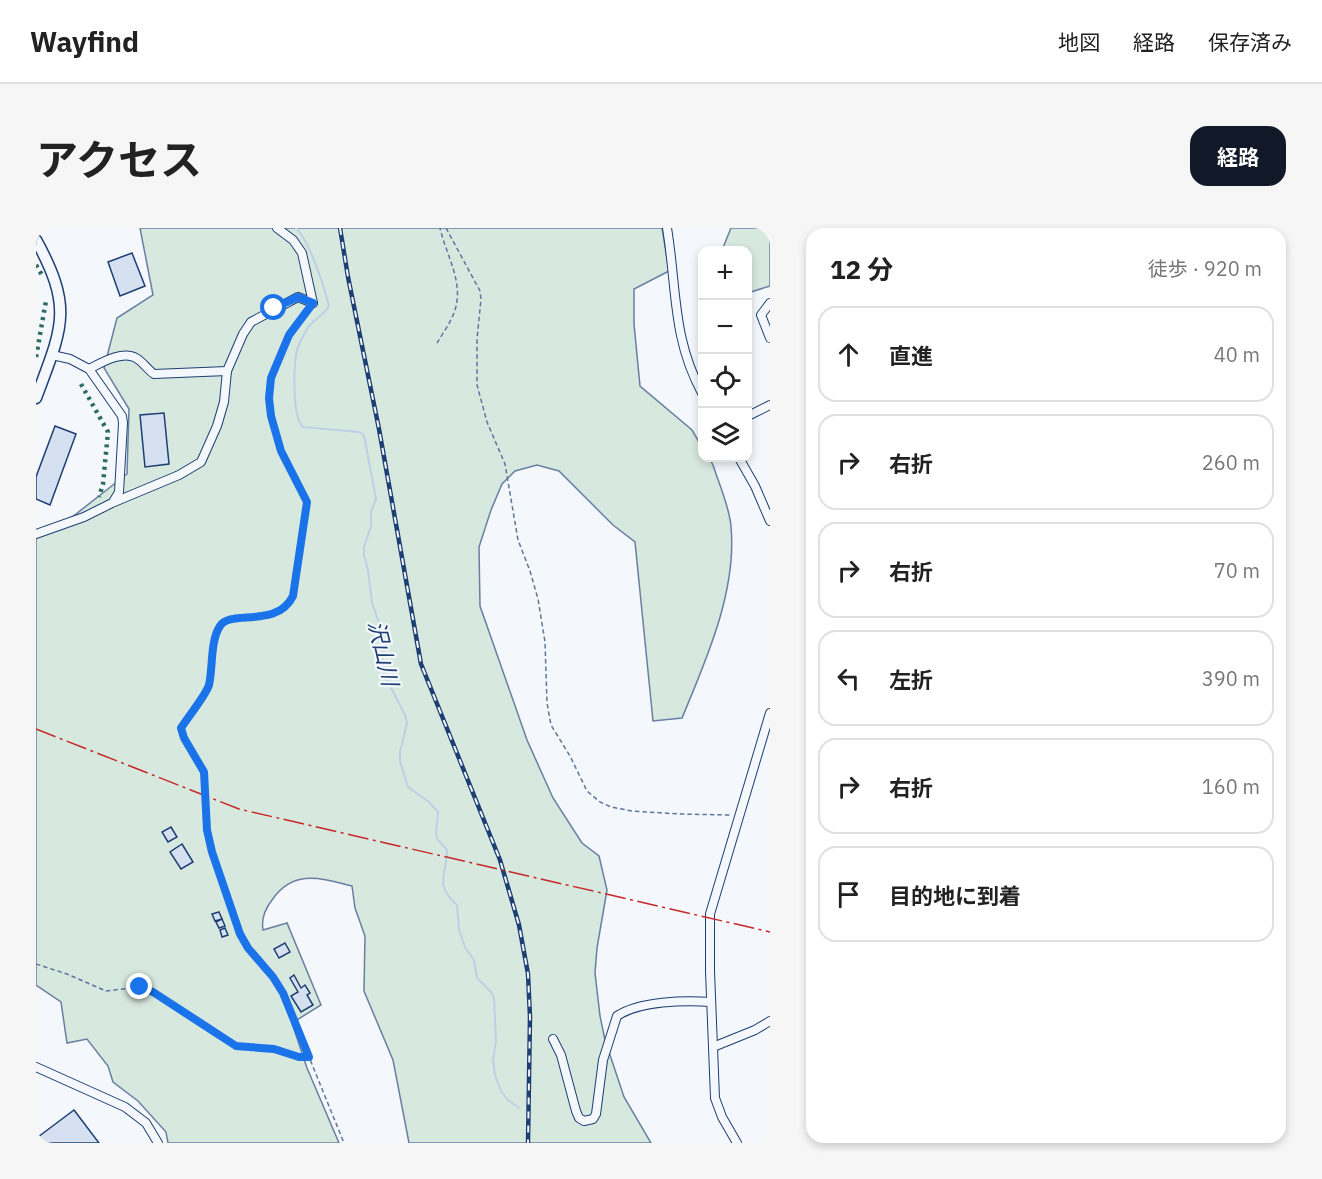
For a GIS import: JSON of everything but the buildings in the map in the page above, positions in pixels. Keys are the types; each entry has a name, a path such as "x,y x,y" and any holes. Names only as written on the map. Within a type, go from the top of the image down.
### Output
{"street":[{"path":"277,228 293,240 302,253 313,303"},
{"path":"667,228 679,331 691,372 698,385"},
{"path":"36,240 56,280 61,318 52,354 36,398"},
{"path":"36,534 84,517 111,503 179,476 201,462 217,426 224,402 227,371 243,333 251,322 298,297 313,303"},
{"path":"770,303 761,315 770,338"},
{"path":"52,354 70,359 89,369 119,412 123,423 119,492 111,503"},
{"path":"89,369 126,355 139,360 154,374 227,371"},
{"path":"752,414 770,405"},
{"path":"741,462 756,486 770,521"},
{"path":"737,1143 722,1117 715,1098 710,915 770,713"},
{"path":"553,1039 561,1055 579,1118 584,1121 593,1119 596,1114 603,1060 617,1016 623,1012 649,1005 687,1001 711,1002"},
{"path":"713,1047 755,1030 770,1021"},
{"path":"36,1067 125,1107 146,1123 158,1143"}],"path":[{"path":"437,343 453,316 457,300 454,272 440,228"},
{"path":"446,228 480,291 477,385 487,422 505,464 518,540 538,599 545,642 547,703 551,725 570,756 587,791 600,802 611,807 663,813 740,814"},
{"path":"313,303 289,335 271,378 269,398 271,416 281,451 307,502 293,596 278,611 260,618 234,618 219,626 210,660 209,686 181,728 184,738 204,772 210,841 240,934 283,993 344,1143"},
{"path":"36,964 67,974 106,992 140,987 153,992 236,1046 274,1049 299,1057 309,1057"}],"shaded area":[{"path":"140,228 662,228 669,271 634,289 634,324 640,386 692,430 698,440 698,462 711,462 713,465 730,520 732,551 718,625 682,718 653,721 635,542 613,525 559,471 537,465 515,471 502,484 479,547 480,606 527,740 553,798 582,843 599,856 607,890 595,973 600,1016 605,1040 624,1097 651,1143 409,1143 393,1060 364,991 365,936 355,908 352,886 329,880 308,878 298,880 280,890 267,907 263,918 263,930 287,923 321,1005 292,1023 307,1068 339,1143 168,1143 166,1132 138,1101 113,1082 108,1066 87,1039 67,1043 61,1002 36,985 36,534 62,525 127,474 129,409 104,368 117,318 153,295"},
{"path":"731,228 770,228 770,286 752,292 752,246 724,246"}],"waterway":[{"name":"沢山川","path":"296,228 311,254 329,306 309,326 298,348 294,382 299,422 303,427 359,432 364,435 376,499 371,512 371,526 364,547 364,555 372,603 385,640 382,665 407,723 400,762 408,787 429,802 438,812 436,835 447,850 443,885 445,891 457,905 459,930 465,947 474,960 477,978 494,998 496,1041 493,1060 495,1075 501,1091 519,1108"}],"railway":[{"path":"340,228 421,664 500,860 519,925 528,974 530,1017 528,1143"}],"hedge":[{"path":"36,265 42,275"},
{"path":"36,357 46,301"},
{"path":"81,384 108,432 103,484 99,497"}],"power":[{"path":"36,729 239,809 770,932"}],"route":[{"path":"140,987 153,992 236,1046 274,1049 299,1057 309,1057 283,993 240,934 212,852 207,830 204,772 184,738 181,728 209,686 210,660 219,626 234,618 260,618 278,611 293,596 307,502 281,451 271,416 269,398 271,378 289,335 313,303 298,297 274,308"}]}
